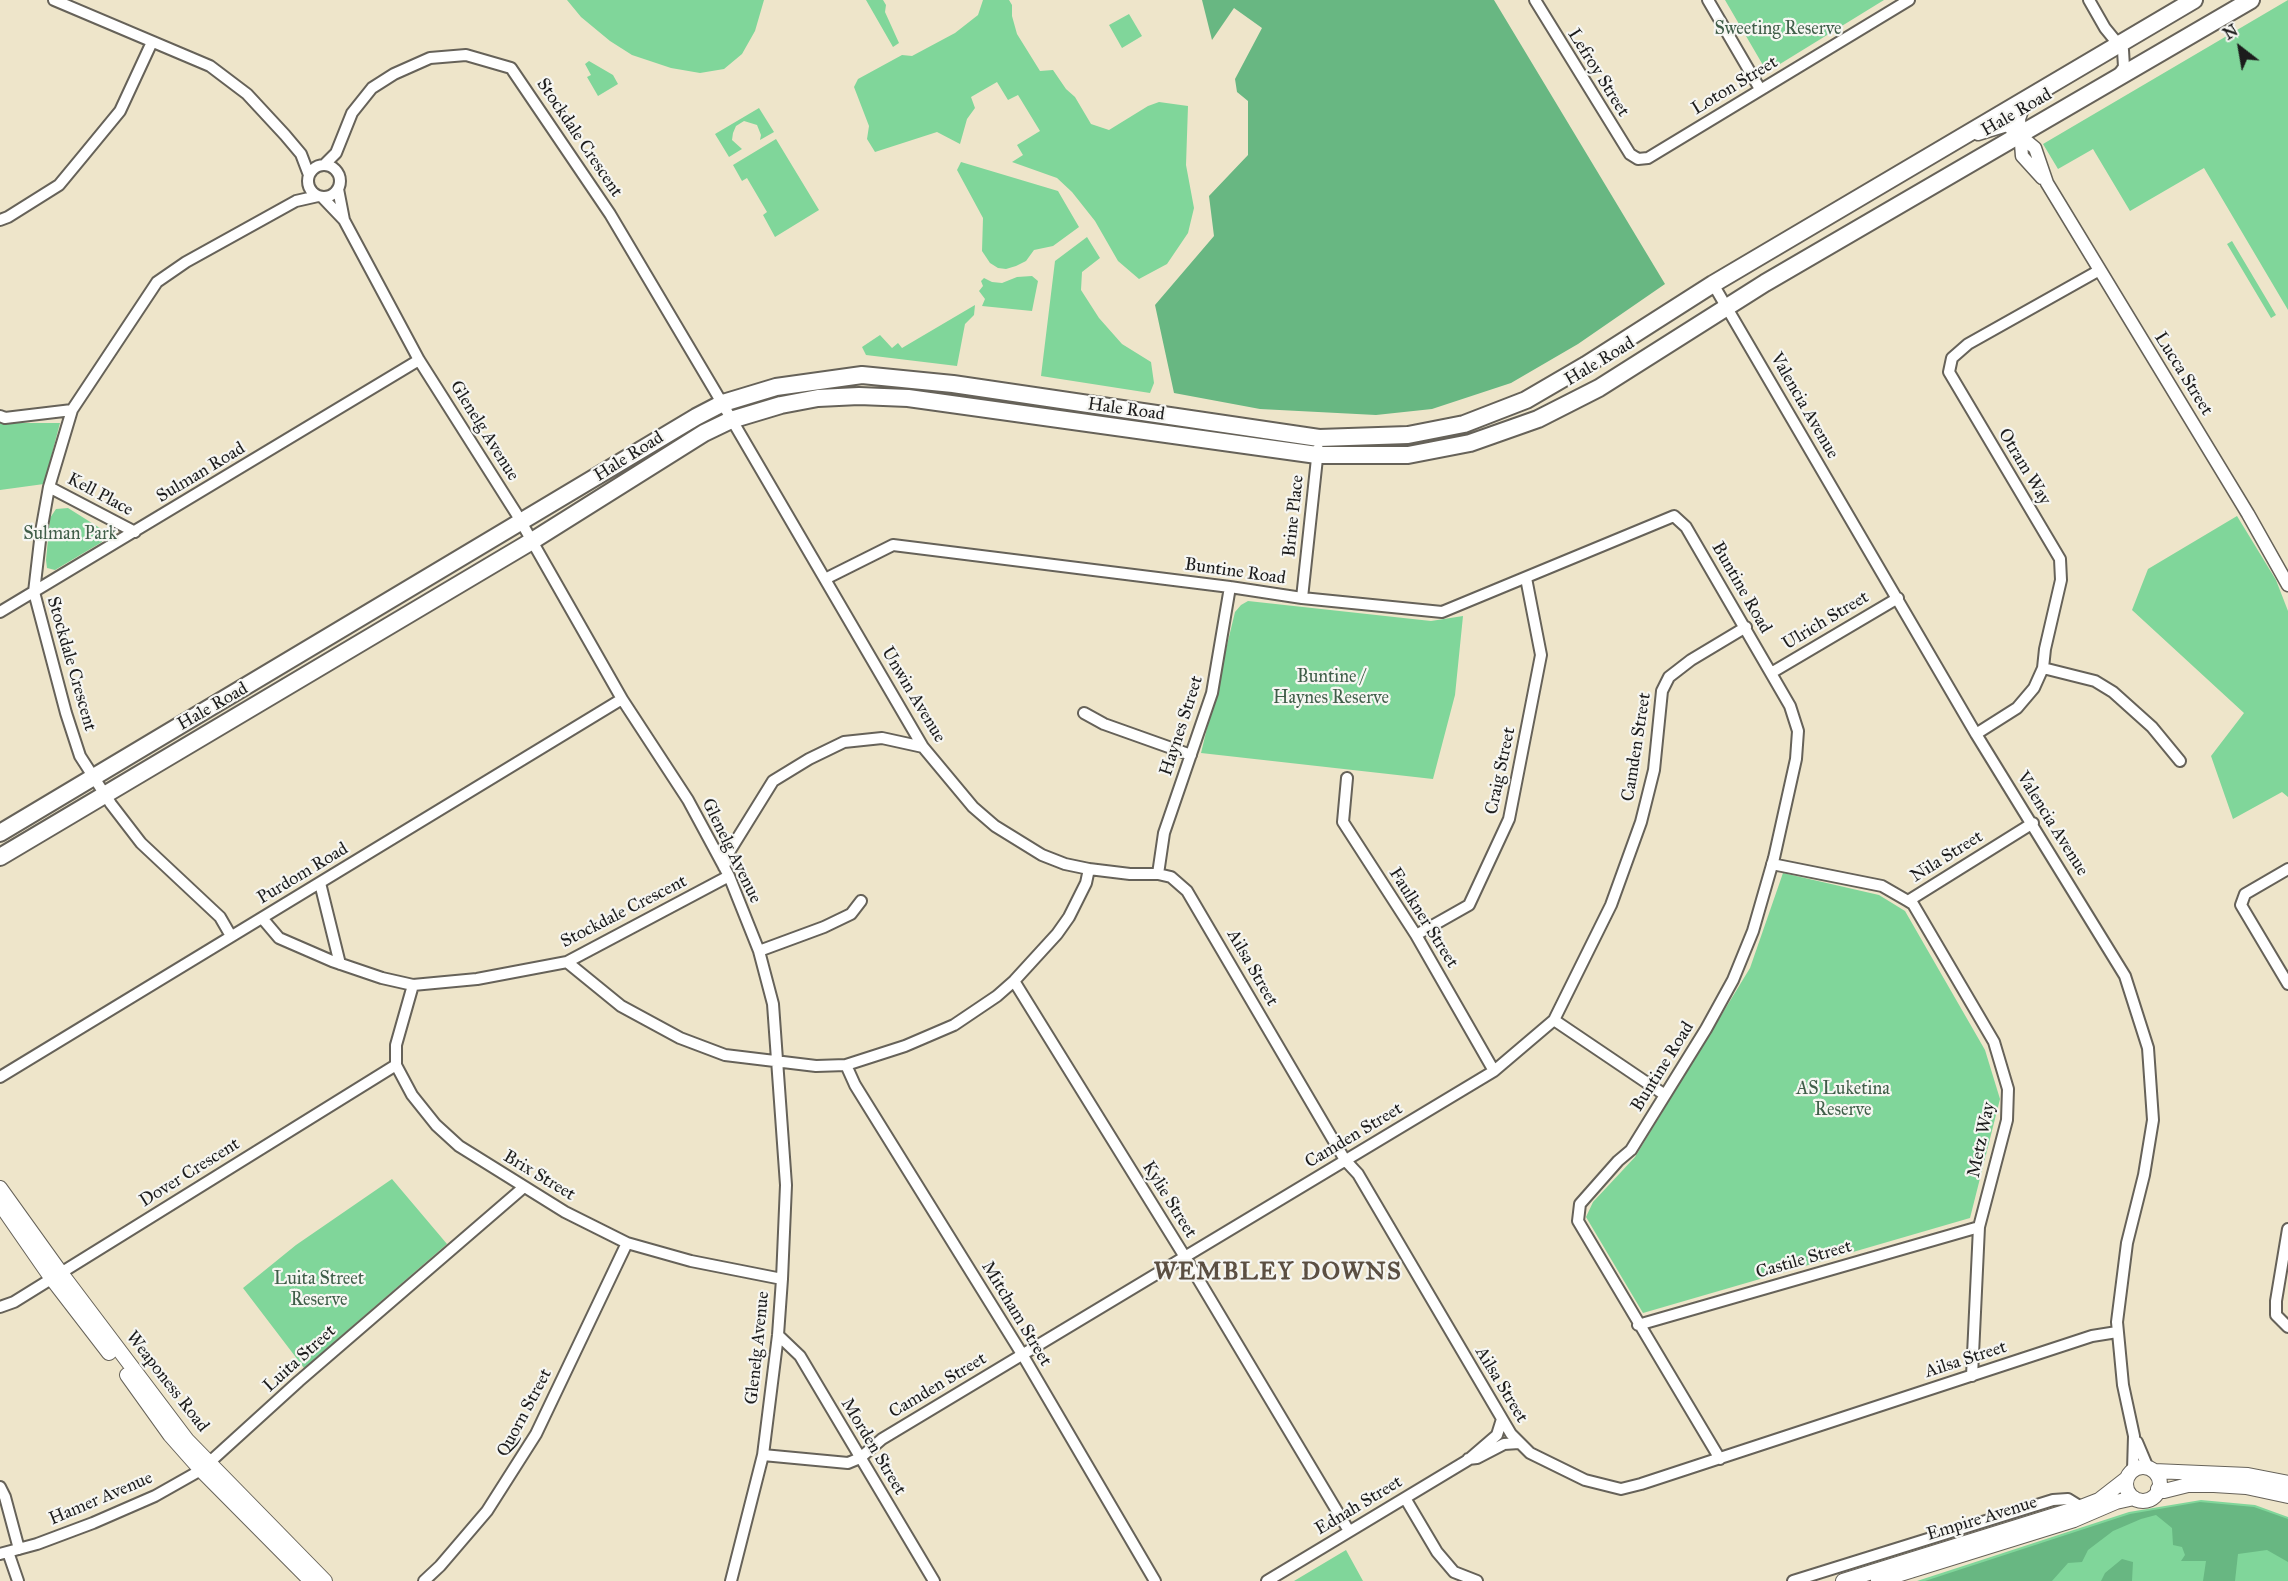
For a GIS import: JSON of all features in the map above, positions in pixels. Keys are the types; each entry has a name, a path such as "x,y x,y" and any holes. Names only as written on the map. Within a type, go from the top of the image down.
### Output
{"main road":[{"name":"Hale Road","path":"0,833 521,521 723,403 776,387 862,375 953,384 1319,438 1408,435 1464,424 1526,400 1586,365 1713,284 2194,0"},
{"name":"Hale Road","path":"0,857 104,793 532,541 704,432 731,420 782,405 818,398 859,396 898,398 1317,455 1408,455 1470,443 1527,423 1599,388 1727,306 2252,0"},
{"name":"Weaponess Road","path":"0,1188 56,1276"},
{"name":"Weaponess Road","path":"0,1204 187,1440 205,1467 311,1581"},
{"name":"Weaponess Road","path":"205,1467 325,1581"},
{"path":"2151,1469 2159,1479 2158,1489 2148,1499 2134,1498 2126,1486 2130,1475 2138,1467 2248,1475 2288,1483"},
{"name":"Empire Avenue","path":"1843,1581 2081,1507 2099,1500 2130,1475"},
{"path":"2158,1489 2164,1491 2188,1485 2214,1485 2246,1487 2288,1496"},
{"name":"Empire Avenue","path":"1878,1581 2074,1520 2126,1499 2134,1498"}],"street":[{"name":"Glenelg Avenue","path":"54,0 210,66 247,94 301,154 330,166 338,172 340,179 338,189 344,220"},
{"name":"Lefroy Street","path":"1535,0 1630,154 1638,159"},
{"path":"1708,0 1760,89"},
{"name":"Loton Street","path":"1638,159 1648,158 1909,0"},
{"path":"2089,0 2123,50 2124,68 2114,80"},
{"path":"0,220 59,185 120,111 152,42"},
{"name":"Stockdale Crescent","path":"323,165 336,153 352,113 372,88 394,74 430,58 466,55 511,68 610,214 731,420"},
{"name":"Lucca Street","path":"2026,99 2019,119 2022,156 2047,183 2098,271 2246,511 2288,585"},
{"path":"1953,143 2007,125 2019,135"},
{"name":"Stockdale Crescent","path":"336,153 338,172"},
{"name":"Glenelg Avenue","path":"301,154 312,192 321,197 344,220 419,360 521,521 622,699 688,800 726,872 759,951 773,1004 786,1185 782,1279 778,1335 763,1455 731,1581"},
{"path":"309,181 313,170 323,165"},
{"name":"Stockdale Crescent","path":"296,201 309,181"},
{"path":"321,197 330,196 338,189"},
{"name":"Stockdale Crescent","path":"231,936 220,917 141,843 80,756 66,713 34,592 41,532 49,487 72,410 157,282 186,262 296,201 321,197"},
{"name":"Otram Way","path":"1976,734 2017,708 2034,688 2043,668 2045,649 2061,580 2060,559 1949,372 1952,358 1968,344 2098,271"},
{"name":"Valencia Avenue","path":"1713,284 1976,734 2125,976 2148,1048 2153,1120 2144,1175 2127,1243 2118,1301 2117,1332 2123,1385 2134,1436 2151,1469"},
{"name":"Sulman Road","path":"0,612 419,360"},
{"path":"0,416 5,418 72,410"},
{"name":"Unwin Avenue","path":"731,420 923,747 973,807 995,826 1042,855 1065,864 1130,874 1158,874"},
{"name":"Brine Place","path":"1302,598 1319,438"},
{"name":"Kell Place","path":"49,487 135,532"},
{"name":"Buntine Road","path":"825,579 894,545 1302,598 1442,612 1674,516 1686,527 1790,706 1798,731 1796,759 1772,864 1753,931 1732,980 1706,1029 1631,1150 1618,1161 1580,1204 1578,1221 1720,1459"},
{"name":"Craig Street","path":"1416,935 1469,905 1509,819 1541,655 1526,578"},
{"name":"Haynes Street","path":"1158,874 1164,833 1212,693 1230,587"},
{"name":"Ulrich Street","path":"1771,674 1898,598"},
{"name":"Camden Street","path":"860,1458 882,1439 1494,1071 1554,1020 1611,905 1641,822 1654,770 1662,691 1669,677 1691,660 1746,627"},
{"path":"2043,668 2096,681 2113,692 2152,727 2180,761"},
{"name":"Purdom Road","path":"0,1077 622,699"},
{"path":"1084,713 1104,724 1191,755"},
{"path":"726,872 729,852 774,781 808,759 844,742 882,738 923,747"},
{"name":"Faulkner Street","path":"1347,778 1343,822 1416,935 1494,1071"},
{"name":"Nila Street","path":"1772,864 1882,886 1908,901 2033,824"},
{"path":"567,962 621,1006 680,1038 725,1055 816,1066 846,1065 905,1046 954,1025 997,996 1057,934 1069,917 1086,883 1089,869"},
{"path":"2288,869 2245,894 2241,905 2288,984"},
{"name":"Stockdale Crescent","path":"262,918 279,938 340,964 382,978 413,985 477,979 567,962 726,872"},
{"name":"Ailsa Street","path":"1158,874 1172,877 1187,891 1345,1160 1358,1174 1502,1419 1519,1443 1530,1453 1585,1480 1621,1489 1641,1484 2092,1336 2117,1332"},
{"path":"320,883 340,964"},
{"path":"759,951 851,914 861,901"},
{"name":"Metz Way","path":"1908,901 1913,904 1994,1042 2008,1089 2007,1120 1979,1227 1972,1376"},
{"name":"Kylie Street","path":"1014,981 1185,1257 1349,1532"},
{"path":"396,1065 396,1045 413,985"},
{"path":"1554,1020 1665,1095"},
{"name":"Brix Street","path":"396,1065 412,1095 436,1125 459,1146 565,1212 627,1243 691,1261 782,1279"},
{"name":"Dover Crescent","path":"0,1307 14,1302 396,1065"},
{"name":"Mitcham Street","path":"846,1065 855,1085 1022,1354 1155,1581"},
{"name":"Luita Street","path":"205,1467 299,1381 524,1187"},
{"name":"Castile Street","path":"1638,1325 1979,1227"},
{"path":"2288,1229 2276,1301 2276,1315 2288,1327"},
{"name":"Quorn Street","path":"424,1581 440,1566 487,1511 536,1434 627,1243"},
{"name":"Morden Street","path":"778,1335 800,1356 934,1581"},
{"name":"Ednah Street","path":"1267,1581 1468,1460 1497,1435 1502,1419"},
{"name":"Valencia Avenue","path":"2130,1475 2134,1436"},
{"name":"Ednah Street","path":"1468,1460 1477,1458 1504,1444 1519,1443"},
{"path":"763,1455 848,1463 860,1458"},
{"name":"Hamer Avenue","path":"9,1551 82,1527 155,1496 205,1467"},
{"path":"0,1487 5,1497 9,1551 18,1581"},
{"path":"1405,1498 1437,1552 1454,1572 1477,1581"},
{"path":"1795,1581 2053,1500 2068,1498 2081,1507"}],"green space":[{"path":"567,0 764,0 755,31 742,54 724,69 700,73 671,68 632,55 610,41 581,17"},
{"path":"866,0 883,0 886,5 885,12 899,43 893,47"},
{"path":"983,0 1009,0 1017,34 1040,71 1053,70 1066,89 1075,97 1091,124 1109,130 1148,106 1159,102 1188,106 1186,165 1194,208 1188,233 1167,264 1139,279 1118,261 1095,221 1072,192 1057,178 1012,162 1023,155 1017,145 1040,131 1018,95 1008,100 997,82 971,97 975,108 967,119 960,144 937,132 875,152 867,139 869,126 854,87 858,79 902,55 912,56 955,33 978,15"},
{"path":"1202,0 1494,0 1665,284 1578,344 1511,383 1432,409 1376,415 1260,409 1174,393 1155,305 1214,236 1209,196 1248,155 1248,101 1237,92 1235,79 1262,28 1234,8 1212,40"},
{"name":"Sweeting Reserve","path":"1725,0 1884,0 1767,72"},
{"path":"2288,0 2288,310 2204,168 2130,211 2093,149 2058,169 2043,144"},
{"path":"1129,14 1142,36 1122,48 1109,25"},
{"path":"589,61 613,75 618,84 598,96 587,77 591,75 585,64"},
{"path":"759,108 774,132 760,140 761,135 757,125 744,121 736,126 732,140 742,149 729,157 715,134"},
{"path":"776,139 819,210 775,237 763,215 767,212 747,178 742,181 733,165"},
{"path":"961,162 1058,191 1079,227 1053,246 1034,250 1026,261 1006,269 998,268 990,263 982,251 983,218 957,170"},
{"path":"1087,237 1100,258 1082,272 1081,290 1099,318 1122,344 1151,362 1154,383 1150,393 1041,376 1055,261"},
{"path":"2232,241 2276,315 2271,318 2227,244"},
{"path":"1032,276 1038,281 1032,311 982,306 985,299 979,291 983,286 981,281 984,278 1002,283 1017,277"},
{"path":"975,305 974,315 965,324 957,366 866,355 862,347 880,335 892,348 898,343 902,348"},
{"path":"0,421 5,423 60,423 44,484 0,490"},
{"name":"Sulman Park","path":"68,508 103,530 102,542 55,570 47,568 50,518 56,509"},
{"path":"2237,516 2276,580 2288,611 2288,797 2282,792 2233,819 2211,756 2244,713 2132,610 2148,569"},
{"name":"Buntine / Haynes Reserve","path":"1248,601 1431,621 1463,616 1455,695 1433,779 1201,753 1235,612"},
{"name":"AS Luketina Reserve","path":"1783,873 1879,895 1905,911 1985,1050 2000,1099 1970,1218 1643,1313 1586,1217 1593,1202 1635,1157 1750,968"},
{"name":"Luita Street Reserve","path":"392,1179 447,1244 304,1368 243,1288 296,1245"},
{"path":"2201,1500 2255,1505 2288,1517 2288,1581 1917,1581 2129,1512"},
{"path":"2200,1502 2254,1507 2288,1519 2288,1562 2267,1550 2238,1554 2235,1581 2203,1581 2206,1561 2181,1561 2185,1555 2182,1547 2173,1545 2172,1528 2156,1515 2113,1531 2088,1550 2082,1562 2068,1563 2052,1581 1925,1581 2130,1514"},
{"path":"1346,1550 1363,1581 1294,1581"},
{"path":"2122,1559 2133,1562 2132,1581 2101,1581 2105,1573"}],"district":[{"name":"WEMBLEY DOWNS","path":"1278,1273"}]}
